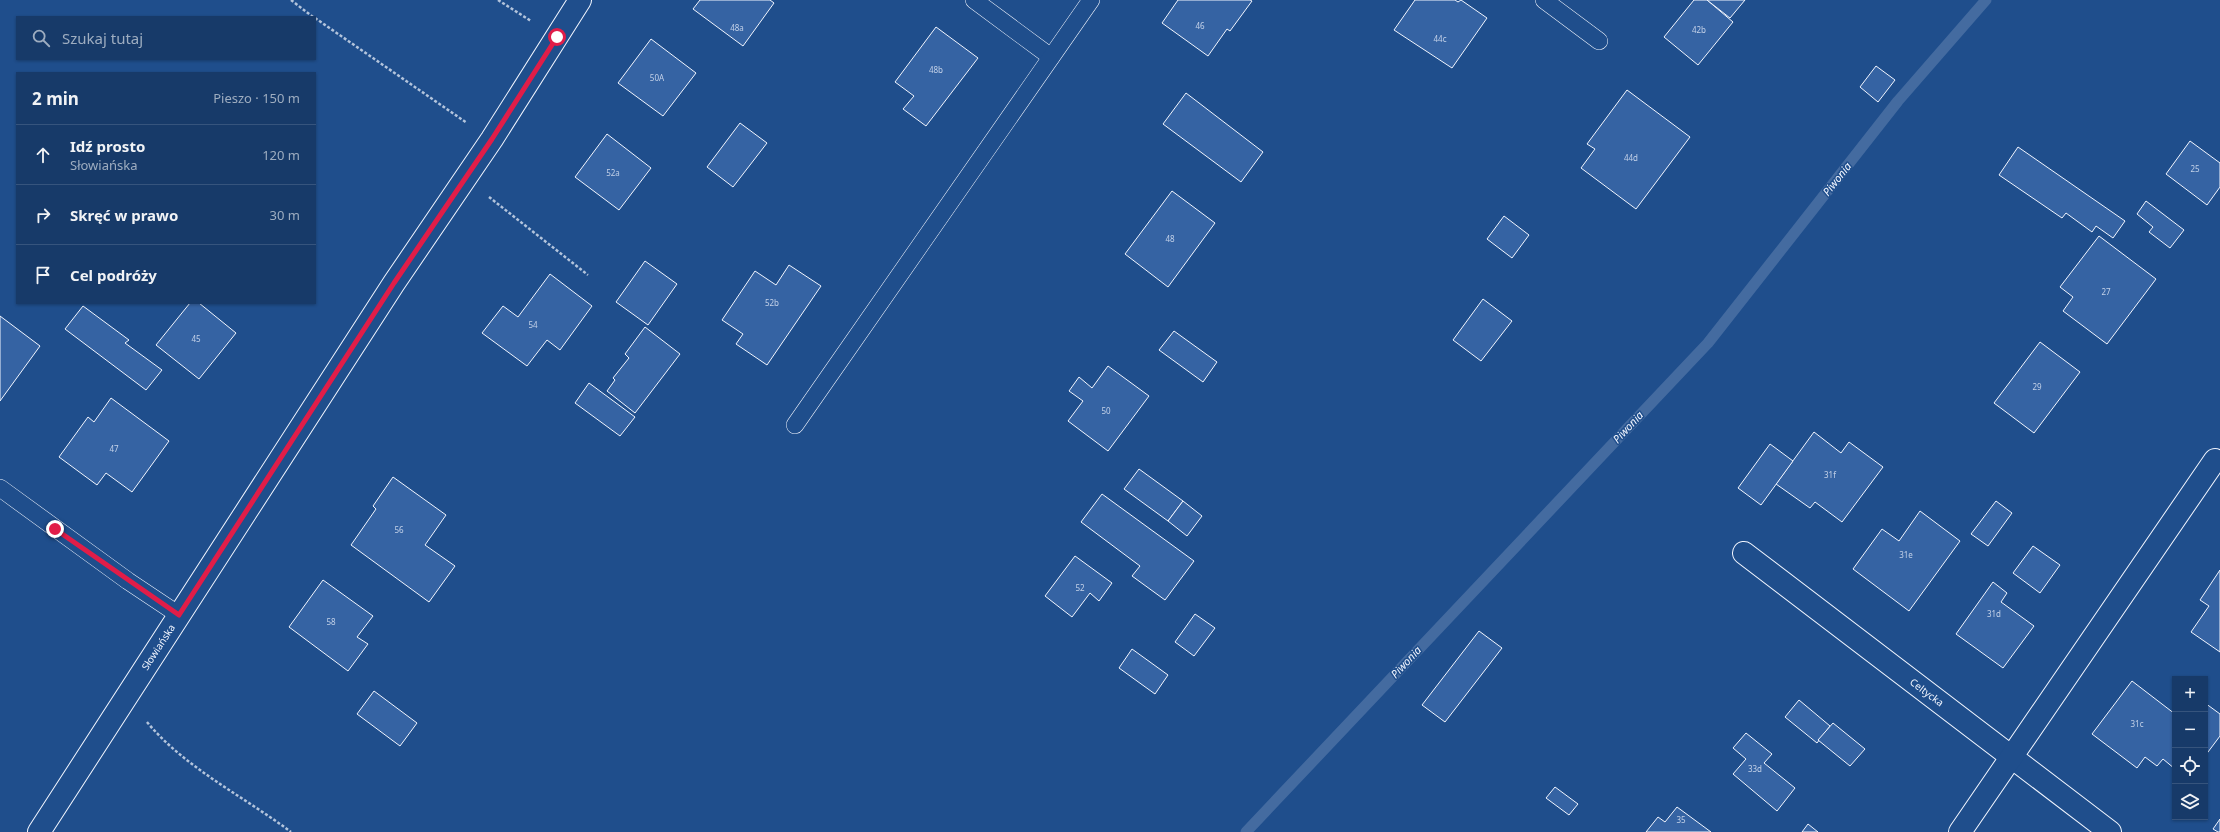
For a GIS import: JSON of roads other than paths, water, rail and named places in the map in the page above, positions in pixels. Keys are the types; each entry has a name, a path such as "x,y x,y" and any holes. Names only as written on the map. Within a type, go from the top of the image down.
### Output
{"street":[{"name":"Słowiańska","path":"38,832 394,283 466,179 580,0"},
{"path":"1960,832 2011,755 2215,460"},
{"name":"Celtycka","path":"1744,553 2011,755 2110,832"}],"lane":[{"path":"974,0 1052,57"},
{"path":"795,425 1091,0"},
{"path":"1544,0 1599,41"},
{"path":"0,488 122,577 179,615"}],"waterway":[{"name":"Piwonia","path":"1246,832 1708,343 1898,101 1986,0"}]}
